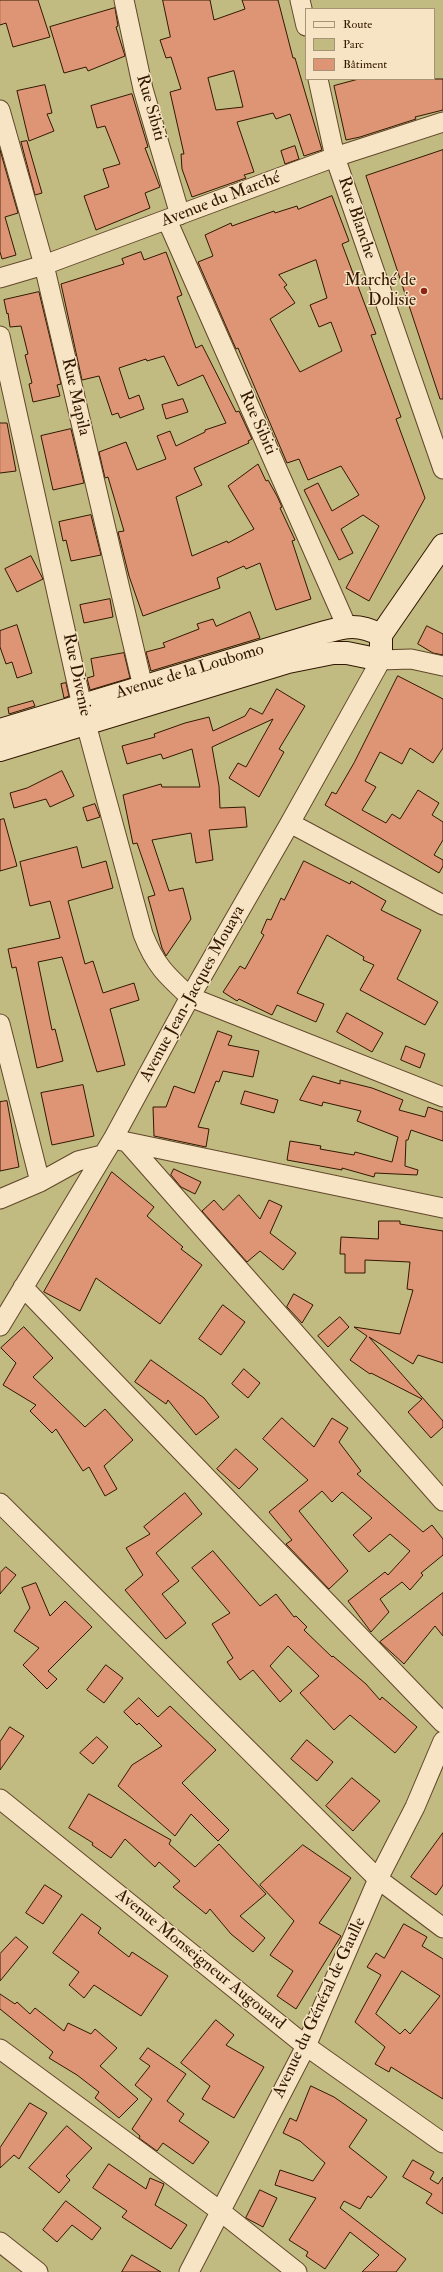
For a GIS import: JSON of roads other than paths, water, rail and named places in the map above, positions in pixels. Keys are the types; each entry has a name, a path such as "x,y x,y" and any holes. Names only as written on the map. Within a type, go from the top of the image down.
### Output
{"street":[{"name":"Rue Sibiti","path":"124,0 143,89 174,218 347,627"},
{"path":"300,0 305,22"},
{"name":"Rue Blanche","path":"318,80 335,157 443,469"},
{"name":"Rue Mapila","path":"0,110 44,265 143,687"},
{"name":"Avenue du Marché","path":"0,278 44,265 335,157 443,122"},
{"name":"Rue Divenie","path":"0,336 85,714 143,934 151,955 161,970 190,997"},
{"path":"443,545 381,635 381,660 411,659 443,666"},
{"name":"Avenue de la Loubomo","path":"0,750 85,714 143,687 347,627 367,628 381,635"},
{"path":"381,635 411,659"},
{"name":"Avenue de la Loubomo","path":"0,730 85,714 288,662 334,653 347,653 381,660"},
{"name":"Avenue Jean-Jacques Mouaya","path":"0,1326 102,1155 120,1140 190,997 290,823 381,660"},
{"path":"290,823 443,904"},
{"path":"190,997 443,1097"},
{"path":"0,1024 40,1182"},
{"path":"120,1140 443,1208"},
{"path":"120,1140 443,1501"},
{"path":"0,1199 40,1182 78,1161 102,1155"},
{"path":"23,1287 443,1723"},
{"path":"0,1503 378,1879 443,1928"},
{"name":"Avenue du Général de Gaulle","path":"189,2272 306,2046 378,1879 415,1807 443,1741"},
{"name":"Avenue Monseigneur Augouard","path":"0,1799 306,2046 443,2143"},
{"path":"0,2049 220,2211 297,2272"},
{"path":"0,2242 38,2272"}],"place":[{"name":"Marché de Dolisie","path":"424,291"}]}
